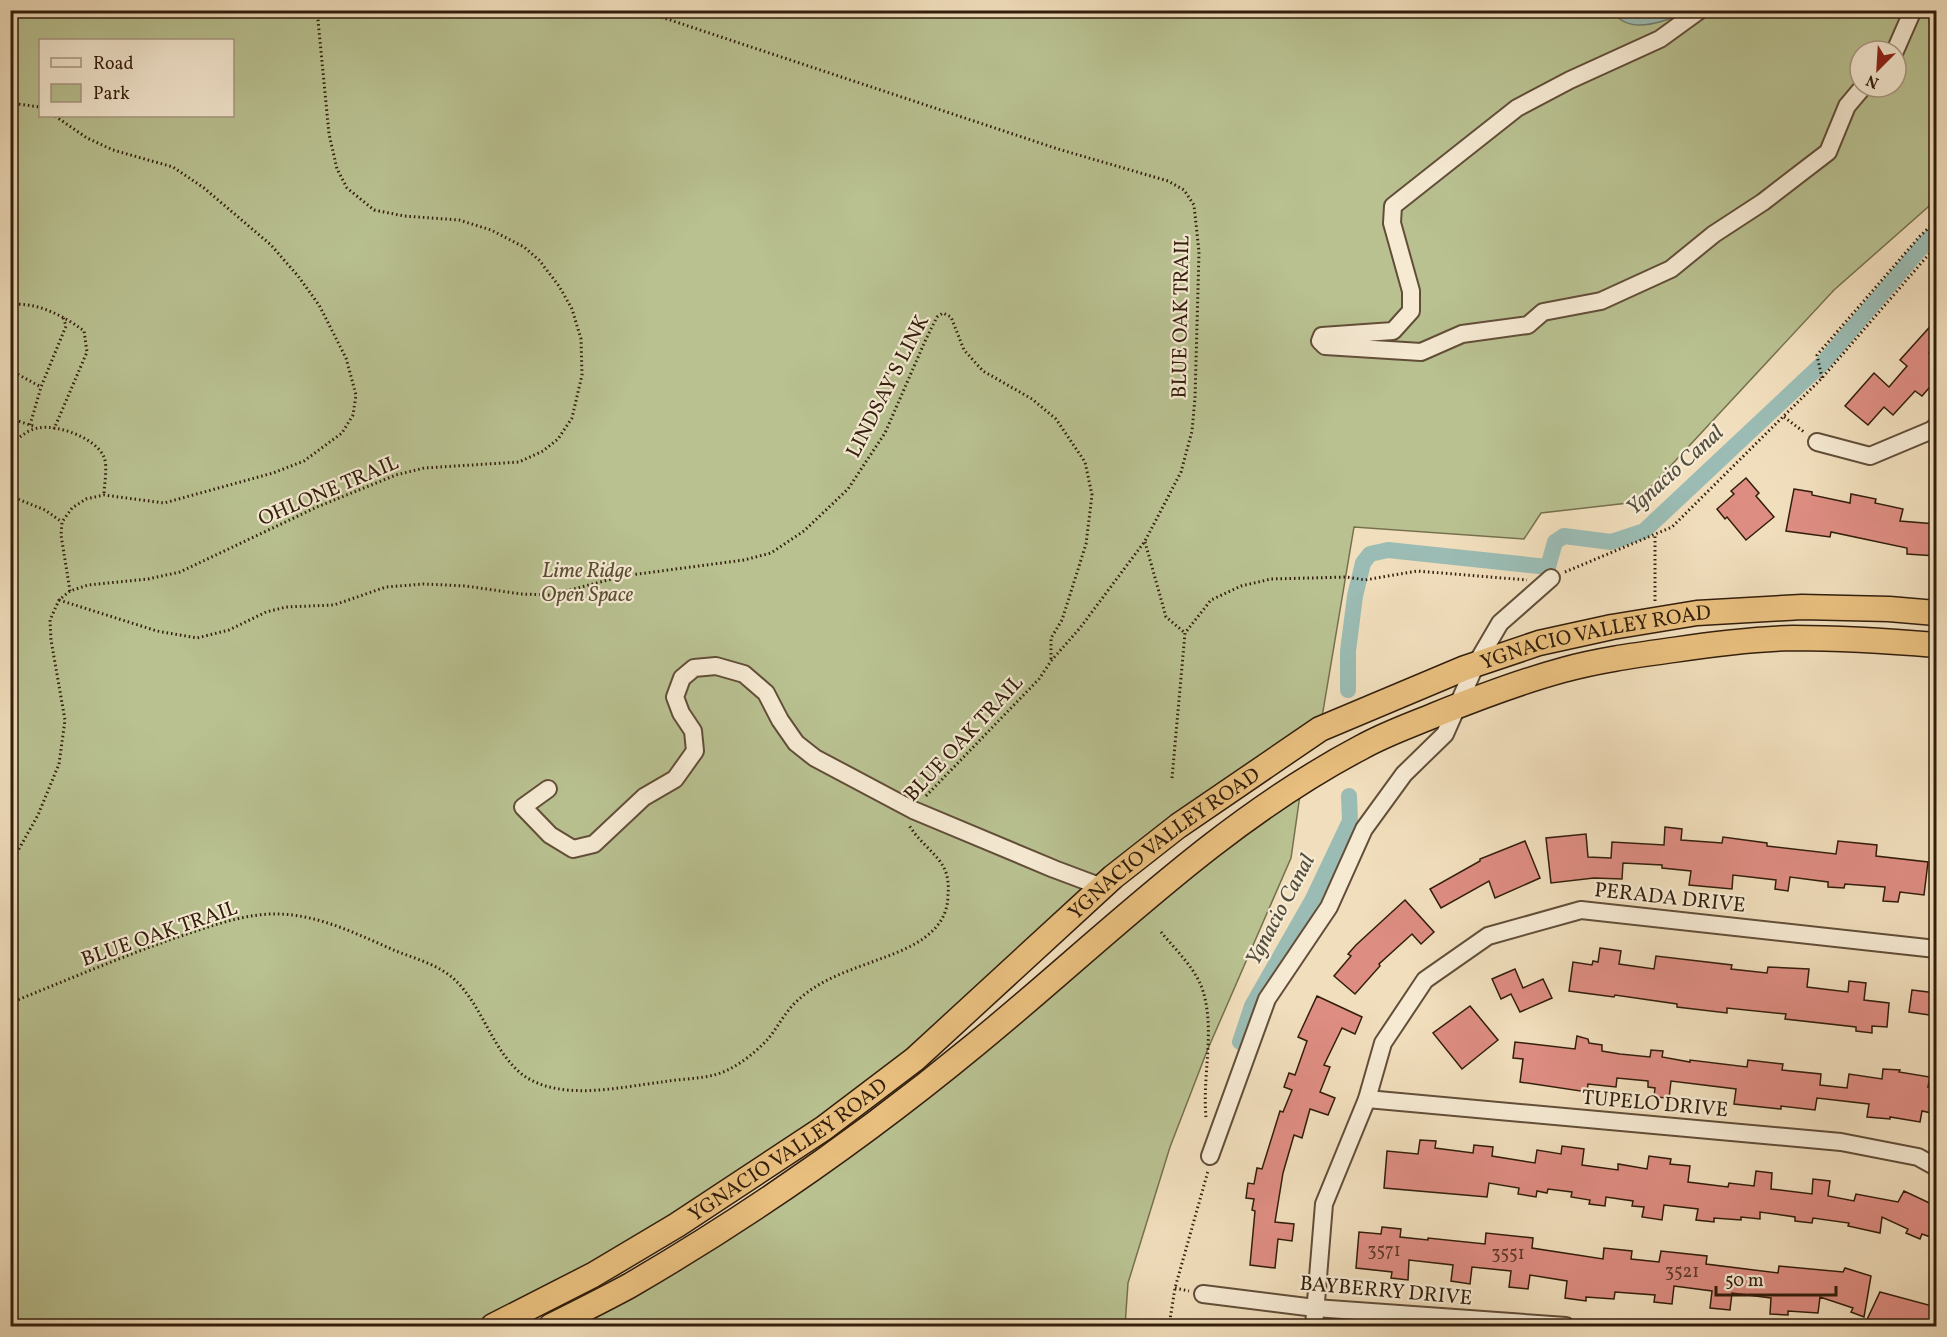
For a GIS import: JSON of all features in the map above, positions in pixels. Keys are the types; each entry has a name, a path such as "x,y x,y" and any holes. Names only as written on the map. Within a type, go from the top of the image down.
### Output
{"highway":[{"name":"YGNACIO VALLEY ROAD","path":"493,1326 593,1275 677,1225 824,1128 915,1059 1102,886 1178,826 1320,729 1476,664 1539,643 1612,627 1697,613 1802,607 1889,609 1936,613"},
{"name":"YGNACIO VALLEY ROAD","path":"551,1326 627,1287 667,1263 849,1144 897,1109 980,1042 1198,854 1302,781 1364,745 1490,692 1566,669 1642,654 1715,644 1800,638 1865,639 1936,645"}],"street":[{"path":"1700,10 1660,39 1570,80 1517,108 1393,206 1392,223 1411,291 1411,311 1393,331 1322,336 1320,342 1325,346 1422,352 1462,334 1528,325 1543,312 1601,301 1671,269 1714,234 1763,202 1828,152 1847,106 1853,99"},
{"path":"1900,39 1913,10"},
{"path":"1818,442 1870,456 1932,430 1936,426"},
{"path":"1210,1156 1267,999 1329,907 1364,829 1404,774 1445,734 1476,664 1500,623 1551,578"},
{"path":"548,789 524,807 550,836 573,849 594,844 644,797 675,779 686,765 695,751 693,731 681,713 675,697 682,678 694,668 716,666 744,674 766,693 780,720 796,743 815,758 913,810 1054,869 1102,886"},
{"name":"PERADA DRIVE","path":"1314,1326 1324,1204 1367,1099 1383,1043 1425,980 1488,936 1581,910 1936,949"},
{"name":"TUPELO DRIVE","path":"1367,1099 1841,1142 1918,1157 1936,1167"},
{"name":"BAYBERRY DRIVE","path":"1203,1294 1316,1308 1566,1326"}],"path":[{"name":"OHLONE TRAIL","path":"59,600 70,591 88,585 148,579 180,572 317,507 396,475 424,468 519,462 543,451 558,439 572,418 582,375 580,339 572,309 560,286 539,260 524,247 491,230 459,220 404,216 374,210 346,188 337,169 329,134 317,10"},
{"name":"BLUE OAK TRAIL","path":"10,1003 142,950 199,930 238,919 277,914 310,918 342,928 440,968 455,980 477,1008 498,1047 523,1075 547,1087 587,1091 716,1075 740,1064 768,1038 796,1002 824,981 911,948 927,937 941,920 948,903 948,887 944,868 909,826 913,810 1039,679 1051,661 1080,628 1145,541 1181,472 1192,431 1195,398 1198,252 1194,205 1184,190 1168,181 1047,146 640,10"},
{"path":"10,103 39,107"},
{"path":"56,117 87,138 113,150 173,166 204,188 271,245 319,305 346,358 356,395 353,416 342,433 304,461 273,473 164,502 104,495 86,499 72,508 62,522 61,535 70,591"},
{"path":"1822,378 1817,355 1920,236 1936,221"},
{"path":"1172,778 1185,633 1211,600 1241,586 1271,579 1347,577 1365,580 1417,571 1530,580 1551,578 1672,527 1822,378 1936,246"},
{"path":"10,304 24,303 63,317 84,331 87,352 54,429"},
{"name":"LINDSAY'S LINK","path":"59,600 158,631 197,638 229,630 266,612 286,607 334,606 386,587 424,584 466,585 521,594 551,595 623,576 744,560 771,553 804,531 848,489 885,433 926,339 937,317 944,313 951,317 964,350 983,371 1032,399 1056,419 1085,462 1092,495 1086,544 1062,620 1052,638 1051,661"},
{"path":"30,425 41,387 66,326 63,317"},
{"path":"10,370 41,387"},
{"path":"1784,417 1790,422"},
{"path":"10,422 82,436 96,445 105,459 104,495"},
{"path":"10,446 21,435 38,428"},
{"path":"10,496 45,510 62,522"},
{"path":"1654,620 1655,534"},
{"path":"1145,541 1166,617 1185,633"},
{"path":"10,865 38,815 59,764 65,720 51,640 50,620 59,600"},
{"path":"1161,932 1192,970 1202,988 1208,1024 1204,1099 1206,1119"},
{"path":"1169,1326 1174,1288 1207,1177 1210,1156"}],"green space":[{"name":"Lime Ridge Open Space","path":"10,11 1936,11 1936,200 1834,290 1637,502 1541,513 1524,539 1354,527 1320,729 1251,775 824,1128 493,1326 11,1326"},
{"path":"1302,781 1291,858 1207,1051 1170,1147 1128,1283 1125,1326 551,1326 741,1216"}],"water":[{"path":"1613,11 1688,11 1670,19 1648,25 1638,25 1620,19"}],"building":[{"path":"1936,320 1936,345 1929,353 1936,359 1936,380 1922,396 1915,391 1893,415 1884,407 1868,425 1845,406 1874,373 1889,387 1907,366 1900,360"},
{"path":"1746,478 1759,493 1756,496 1774,517 1746,540 1727,517 1725,519 1717,509 1734,494 1731,491"},
{"path":"1794,489 1850,503 1851,494 1876,499 1875,503 1903,509 1900,521 1936,524 1936,556 1907,554 1907,548 1831,532 1830,537 1786,531"},
{"path":"1665,827 1682,829 1681,840 1722,843 1723,837 1767,843 1767,846 1836,854 1838,841 1877,845 1876,856 1928,862 1924,895 1900,892 1898,902 1883,901 1885,887 1845,884 1844,888 1828,887 1828,882 1790,877 1788,891 1775,889 1776,880 1733,875 1732,889 1689,885 1691,871 1662,868 1662,865 1623,863 1622,879 1594,878 1551,883 1546,838 1586,834 1588,857 1611,858 1612,842 1664,845"},
{"path":"1525,841 1540,878 1495,898 1489,881 1441,908 1430,889 1480,859"},
{"path":"1405,900 1434,932 1421,944 1412,934 1379,964 1380,966 1355,994 1334,976 1351,956 1348,954 1356,945"},
{"path":"1600,948 1621,951 1619,964 1654,969 1656,956 1732,965 1731,969 1767,973 1768,967 1809,969 1807,987 1848,992 1849,981 1866,983 1864,1000 1889,1003 1887,1027 1872,1026 1872,1033 1856,1031 1856,1027 1785,1019 1786,1014 1727,1008 1727,1013 1677,1007 1677,1004 1615,995 1614,997 1569,991 1573,962 1592,965 1593,961 1598,962"},
{"path":"1515,969 1523,988 1543,979 1552,998 1520,1012 1511,994 1501,999 1492,979"},
{"path":"1912,990 1936,993 1936,1016 1909,1012"},
{"path":"1317,996 1362,1017 1355,1034 1342,1028 1324,1065 1330,1067 1320,1092 1335,1098 1328,1115 1310,1109 1302,1138 1294,1135 1283,1173 1275,1222 1294,1224 1292,1241 1278,1239 1275,1268 1250,1265 1255,1211 1252,1210 1254,1199 1246,1198 1248,1183 1254,1184 1257,1168 1262,1169 1280,1111 1283,1112 1292,1090 1284,1087 1289,1073 1295,1075 1307,1041 1298,1037"},
{"path":"1470,1006 1498,1040 1462,1069 1433,1033"},
{"path":"1577,1036 1588,1039 1589,1043 1602,1045 1602,1051 1620,1054 1650,1057 1651,1050 1663,1051 1662,1057 1690,1062 1690,1060 1747,1067 1748,1060 1783,1064 1782,1070 1821,1074 1820,1085 1847,1088 1849,1074 1882,1079 1883,1069 1900,1070 1899,1072 1930,1077 1928,1087 1936,1088 1936,1114 1922,1111 1920,1122 1890,1117 1890,1119 1867,1117 1869,1104 1817,1098 1815,1110 1734,1104 1736,1089 1671,1081 1669,1098 1654,1097 1655,1088 1648,1087 1648,1081 1617,1078 1616,1087 1588,1084 1587,1092 1520,1082 1523,1059 1513,1058 1515,1042 1575,1049"},
{"path":"1420,1140 1436,1141 1435,1148 1473,1153 1474,1145 1493,1147 1492,1156 1535,1163 1537,1150 1561,1154 1562,1146 1584,1149 1582,1165 1618,1170 1618,1164 1647,1169 1649,1156 1671,1159 1670,1164 1690,1166 1688,1182 1728,1187 1729,1183 1754,1186 1756,1171 1772,1173 1771,1189 1812,1194 1813,1179 1830,1181 1828,1196 1854,1201 1856,1194 1898,1202 1904,1191 1936,1206 1936,1230 1933,1238 1922,1234 1920,1239 1906,1233 1908,1229 1882,1217 1880,1233 1848,1226 1849,1223 1813,1218 1812,1223 1795,1221 1795,1217 1760,1212 1760,1219 1714,1218 1714,1222 1696,1220 1698,1209 1664,1205 1662,1220 1642,1217 1644,1207 1632,1206 1633,1201 1606,1197 1605,1206 1589,1204 1590,1200 1571,1197 1572,1192 1548,1189 1547,1193 1537,1191 1536,1197 1518,1194 1519,1188 1489,1183 1487,1197 1384,1188 1387,1151 1418,1154"},
{"path":"1382,1227 1401,1229 1400,1237 1428,1240 1428,1238 1485,1244 1486,1233 1533,1238 1532,1248 1603,1259 1604,1248 1632,1251 1631,1259 1659,1262 1661,1251 1707,1256 1706,1264 1778,1273 1779,1266 1843,1272 1845,1268 1871,1276 1864,1317 1851,1312 1853,1308 1820,1297 1818,1313 1788,1311 1788,1315 1770,1314 1771,1298 1732,1293 1730,1310 1710,1308 1712,1291 1674,1286 1672,1304 1654,1302 1655,1295 1615,1292 1614,1299 1586,1297 1586,1301 1565,1298 1567,1281 1530,1275 1528,1289 1509,1287 1511,1271 1472,1267 1470,1284 1451,1281 1453,1265 1409,1260 1408,1280 1391,1278 1392,1272 1356,1268 1359,1232 1381,1234"},
{"path":"1880,1292 1936,1307 1933,1326 1864,1326"}],"waterway":[{"name":"Ygnacio Canal","path":"1348,690 1348,651 1355,596 1363,563 1370,554 1388,550 1548,567 1555,542 1564,536 1611,542 1644,531 1823,363 1936,232"},
{"name":"Ygnacio Canal","path":"1240,1042 1252,1006 1313,899 1350,821 1349,796"}]}
